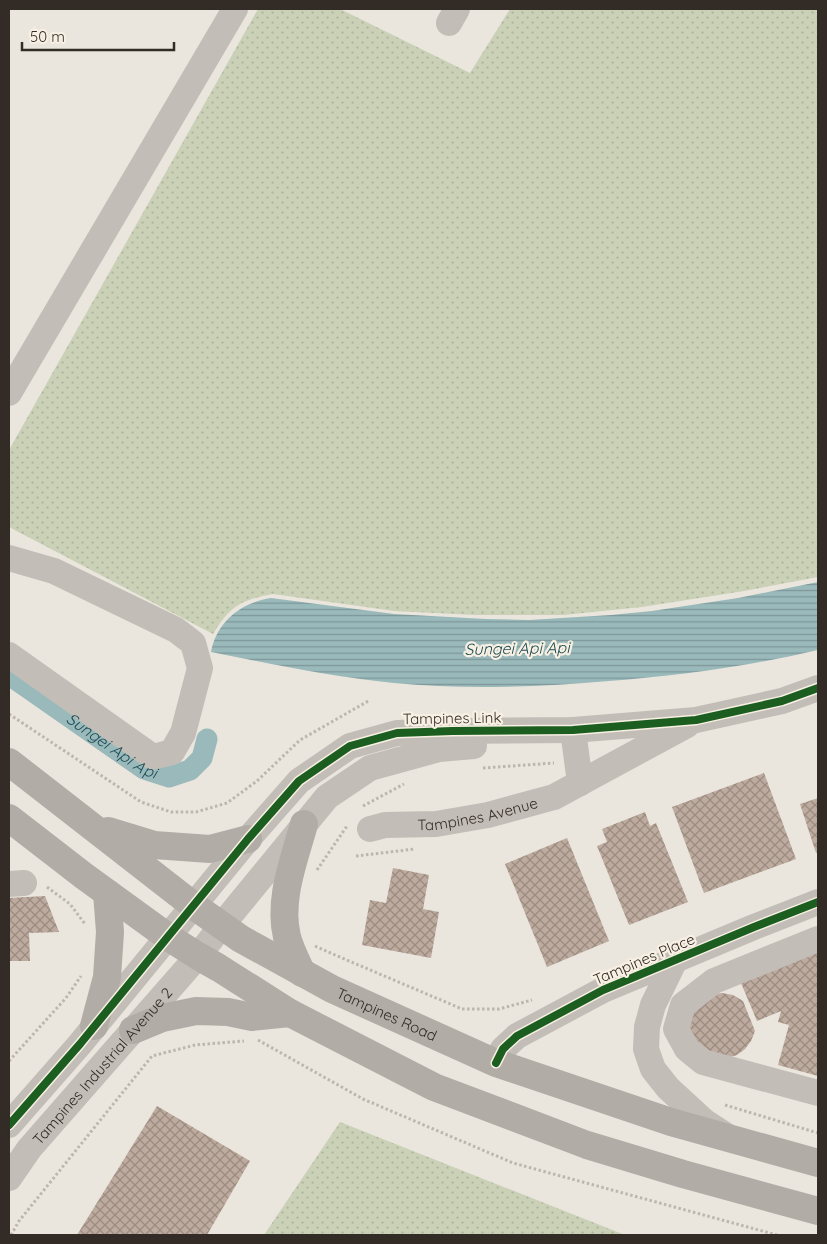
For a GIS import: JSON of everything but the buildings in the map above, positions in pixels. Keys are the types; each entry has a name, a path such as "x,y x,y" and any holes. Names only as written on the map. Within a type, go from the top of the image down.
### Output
{"main road":[{"name":"Tampines Road","path":"9,762 194,906 241,939 332,989 496,1063 671,1122 818,1163"},
{"path":"9,818 107,893 198,956 290,1014 434,1087 587,1145 683,1174 818,1211"},
{"path":"302,973 287,937 285,914 288,876 304,824"},
{"path":"94,827 154,845 210,850 248,839"},
{"path":"94,1026 107,978 110,932 107,893"},
{"path":"133,1030 162,1018 196,1011 228,1012 252,1017 290,1014"},
{"path":"496,1063 496,1092 511,1116"}],"street":[{"path":"9,393 235,9"},
{"path":"9,558 54,571 176,630 193,643 200,668 183,733 172,752 153,757 9,655"},
{"name":"Tampines Link","path":"168,937 248,839 300,781 350,746 397,733 573,730 696,720 782,701 818,688"},
{"name":"Tampines Avenue","path":"370,829 385,825 436,824 488,815 554,797 696,720"},
{"path":"573,730 580,783"},
{"name":"Tampines Link","path":"198,956 327,797 370,768 439,749 507,742 573,730"},
{"name":"Tampines Place","path":"496,1063 503,1049 517,1036 603,990 818,902"},
{"name":"Tampines Industrial Avenue 2","path":"9,1125 80,1044 168,937"},
{"path":"818,939 714,981 683,1005 676,1029 687,1049 703,1062 818,1093"},
{"name":"Tampines Industrial Avenue 2","path":"9,1178 29,1149 198,956"},
{"name":"Tampines Place","path":"675,960 653,1005 646,1028 646,1049 653,1069 668,1088 705,1122 730,1138"}],"path":[{"path":"9,714 141,802 171,812 196,812 227,803 257,781 300,740 370,700"},
{"path":"24,883 70,904 85,924 87,932"},
{"path":"312,938 316,946 462,1010 499,1009"},
{"path":"9,1061 66,998 82,976"},
{"path":"11,1235 19,1221 152,1056 195,1045 258,1040 363,1099 513,1163 777,1235"},
{"path":"718,1103 818,1133"}],"green space":[{"path":"258,9 340,9 470,73 510,9 818,9 818,577 642,607 563,615 475,615 394,611 273,594 244,602 237,606 219,624 213,634 9,527 9,450"},
{"path":"340,1122 625,1235 264,1235"}],"water":[{"path":"818,582 818,650 740,666 662,676 528,686 421,685 325,674 211,652 219,631 232,615 250,604 271,598 394,614 529,620 652,611 738,598"}],"waterway":[{"name":"Sungei Api Api","path":"9,675 144,769 169,777 190,770 202,758 207,739"}],"cycle path":[{"path":"9,1125 80,1044 248,839 299,781 350,746 397,733 573,730 696,720 782,701 818,688"},
{"path":"496,1063 503,1049 517,1036 603,990 818,902"}]}
